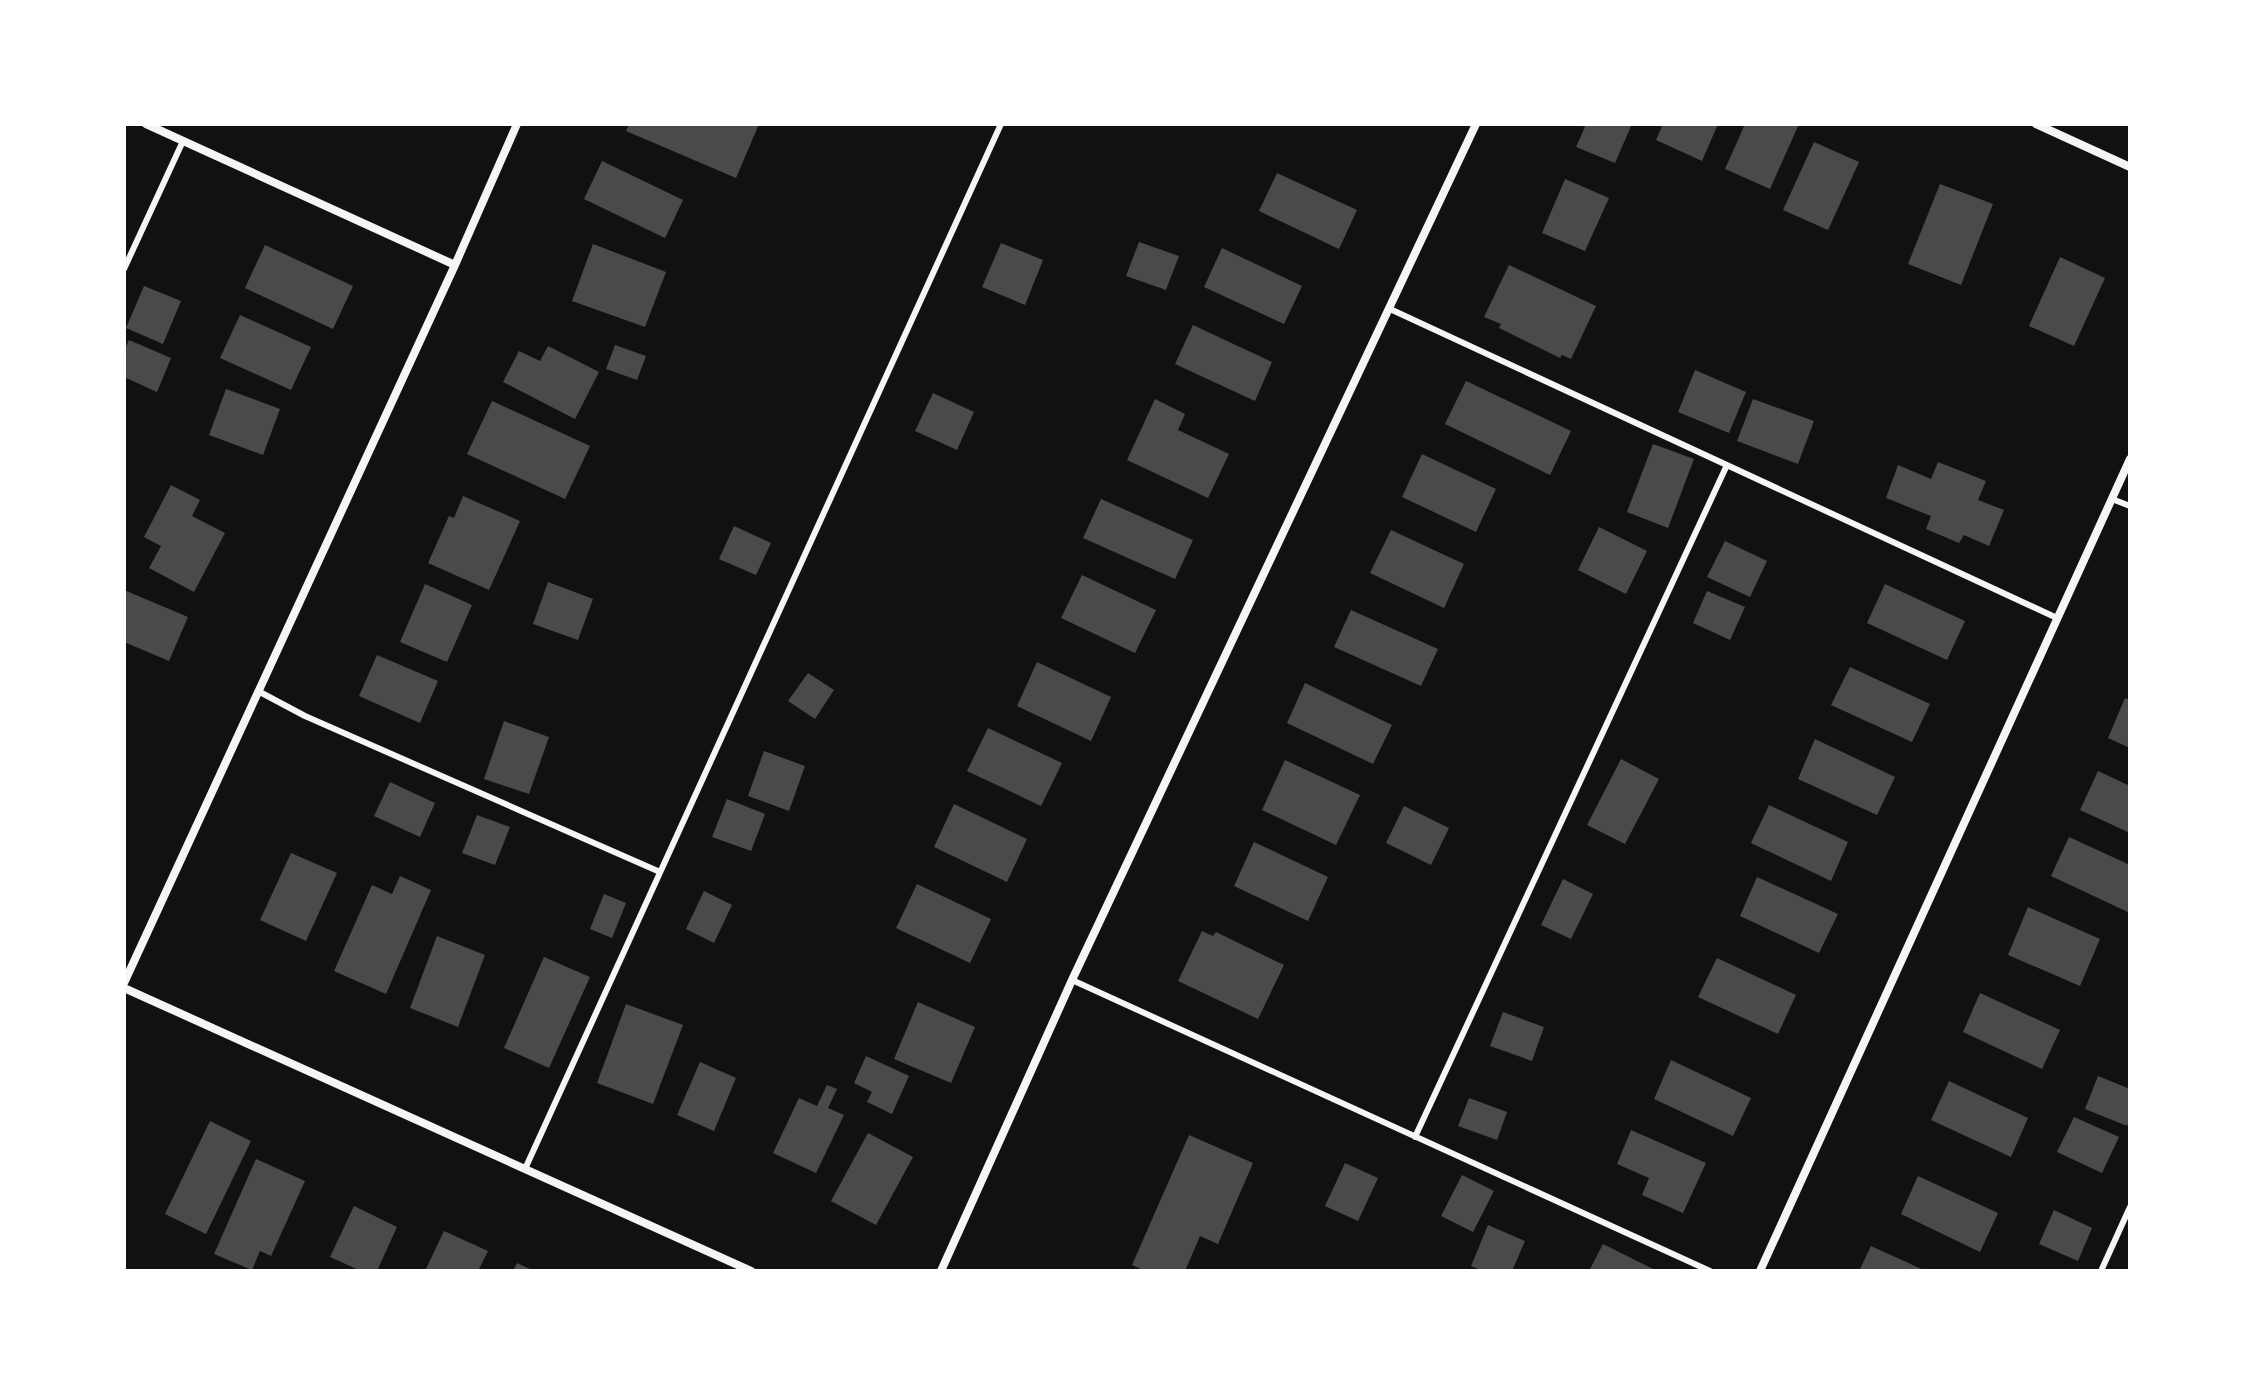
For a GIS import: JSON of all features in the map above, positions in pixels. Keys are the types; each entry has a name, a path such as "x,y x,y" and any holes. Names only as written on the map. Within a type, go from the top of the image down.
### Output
{"street":[{"path":"146,124 455,265"},
{"path":"517,124 124,985 751,1271"},
{"path":"941,1271 1072,980 1476,124"},
{"path":"2036,124 2130,167"},
{"path":"1760,1271 2130,459"}],"lane":[{"path":"525,1169 1001,124"},
{"path":"124,269 183,141"},
{"path":"1390,309 2057,618"},
{"path":"1415,1137 1727,465"},
{"path":"2112,499 2130,506"},
{"path":"258,691 305,716 660,872"},
{"path":"1072,980 1710,1271"},
{"path":"2101,1271 2130,1207"}],"building":[{"path":"629,124 759,124 736,178 626,131"},
{"path":"1578,124 1632,124 1615,163 1576,147 1585,127"},
{"path":"1663,124 1718,124 1702,161 1656,140"},
{"path":"1745,124 1799,124 1770,189 1725,169"},
{"path":"1814,142 1859,162 1828,230 1783,210"},
{"path":"602,161 683,200 665,238 584,199"},
{"path":"1277,173 1357,210 1339,249 1259,211"},
{"path":"1565,179 1609,198 1585,251 1542,233"},
{"path":"1940,184 1993,204 1961,285 1908,264"},
{"path":"1139,242 1179,256 1166,290 1126,276"},
{"path":"1001,243 1043,260 1025,305 982,287"},
{"path":"593,244 666,272 645,327 572,301"},
{"path":"265,245 353,286 333,329 245,288"},
{"path":"1222,248 1302,286 1284,324 1204,287"},
{"path":"2060,257 2105,278 2074,346 2029,326"},
{"path":"1509,265 1596,306 1571,359 1562,355 1560,358 1499,328 1501,324 1484,317"},
{"path":"144,286 181,301 163,344 126,328"},
{"path":"240,315 311,347 291,390 220,358"},
{"path":"1193,325 1272,362 1255,401 1175,364"},
{"path":"129,340 171,358 157,392 124,377 124,351"},
{"path":"615,345 646,356 637,380 606,369"},
{"path":"548,346 599,372 575,419 503,382 519,351 540,361"},
{"path":"1695,370 1746,392 1729,433 1678,412"},
{"path":"1466,381 1571,431 1550,475 1445,424"},
{"path":"226,389 280,409 263,455 209,435"},
{"path":"933,393 974,412 957,450 915,431"},
{"path":"1155,399 1185,414 1178,430 1229,454 1208,498 1127,460"},
{"path":"1753,399 1814,421 1798,464 1737,441"},
{"path":"492,401 590,446 565,499 467,454"},
{"path":"1653,444 1694,459 1668,528 1627,512"},
{"path":"1422,454 1496,489 1476,532 1402,497"},
{"path":"1938,462 1986,481 1978,500 2004,510 1989,546 1964,535 1959,543 1926,529 1931,516 1886,498 1898,465 1931,479"},
{"path":"171,485 200,500 192,516 225,533 194,592 149,568 161,546 144,537"},
{"path":"463,496 520,521 489,590 428,563 449,516 454,518"},
{"path":"1101,499 1193,540 1175,579 1083,538"},
{"path":"734,526 771,543 756,575 719,559"},
{"path":"1599,527 1647,551 1626,594 1578,570"},
{"path":"1391,530 1464,564 1444,608 1370,573"},
{"path":"1725,541 1767,561 1750,597 1707,577"},
{"path":"1082,575 1156,610 1135,653 1061,618"},
{"path":"548,582 593,599 578,640 533,624"},
{"path":"425,584 472,605 447,662 400,642"},
{"path":"1885,584 1965,621 1947,660 1867,623"},
{"path":"124,590 188,617 169,661 124,642"},
{"path":"1707,591 1745,607 1730,640 1693,623"},
{"path":"1351,610 1438,649 1421,686 1334,647"},
{"path":"377,655 438,681 420,723 359,696"},
{"path":"1037,662 1111,697 1091,741 1017,706"},
{"path":"1850,667 1930,704 1912,742 1831,705"},
{"path":"808,673 834,690 815,719 788,701"},
{"path":"1305,683 1392,725 1373,764 1287,723"},
{"path":"2125,698 2130,700 2130,748 2108,738"},
{"path":"504,721 549,737 529,794 484,779"},
{"path":"988,728 1062,763 1041,806 967,771"},
{"path":"1815,739 1895,777 1877,815 1798,779"},
{"path":"764,751 805,766 789,811 748,796"},
{"path":"1621,759 1659,779 1625,844 1587,825"},
{"path":"1285,760 1360,795 1336,845 1262,810"},
{"path":"2098,771 2130,786 2130,833 2080,810"},
{"path":"390,782 435,803 420,837 374,816"},
{"path":"727,799 765,814 751,851 712,837"},
{"path":"954,804 1027,839 1007,882 934,847"},
{"path":"1769,805 1848,842 1831,881 1751,843"},
{"path":"1404,806 1449,828 1431,865 1386,843"},
{"path":"477,815 510,827 495,865 462,853"},
{"path":"2069,837 2130,865 2130,913 2051,876"},
{"path":"1254,842 1328,877 1308,921 1234,886"},
{"path":"291,853 337,873 306,941 260,920"},
{"path":"400,876 431,890 386,994 334,971 372,885 392,894"},
{"path":"1757,877 1838,914 1819,953 1740,916"},
{"path":"1563,879 1593,894 1571,939 1541,925"},
{"path":"917,884 991,919 970,963 896,928"},
{"path":"704,891 732,905 714,943 686,929"},
{"path":"604,894 626,903 612,938 590,929"},
{"path":"2028,907 2100,939 2080,986 2008,955"},
{"path":"1202,931 1213,936 1216,932 1284,965 1258,1019 1178,981"},
{"path":"437,936 485,955 458,1027 410,1008"},
{"path":"544,957 590,977 549,1068 504,1048"},
{"path":"1717,958 1796,995 1778,1034 1698,997"},
{"path":"1980,993 2060,1030 2042,1069 1963,1032"},
{"path":"918,1002 975,1027 951,1083 894,1059"},
{"path":"626,1004 683,1025 653,1104 597,1083"},
{"path":"1503,1012 1544,1027 1532,1061 1490,1046"},
{"path":"866,1056 909,1076 892,1114 867,1102 872,1092 854,1083"},
{"path":"1671,1060 1751,1098 1733,1136 1654,1099"},
{"path":"700,1062 736,1078 714,1131 677,1115"},
{"path":"2098,1076 2130,1089 2127,1126 2085,1109"},
{"path":"1949,1081 2028,1118 2011,1157 1931,1120"},
{"path":"827,1085 837,1089 828,1108 844,1115 816,1173 773,1153 799,1098 817,1106"},
{"path":"1469,1098 1507,1112 1497,1140 1458,1126"},
{"path":"2074,1117 2119,1137 2102,1173 2057,1152"},
{"path":"210,1121 251,1141 206,1234 165,1214"},
{"path":"1631,1130 1706,1163 1683,1213 1642,1195 1649,1178 1617,1164"},
{"path":"868,1133 913,1157 876,1225 831,1201"},
{"path":"1189,1135 1253,1163 1218,1244 1200,1236 1185,1271 1145,1271 1132,1265"},
{"path":"256,1159 305,1181 271,1256 260,1251 252,1270 214,1254"},
{"path":"1345,1163 1378,1178 1358,1221 1325,1206"},
{"path":"1462,1175 1494,1191 1473,1232 1441,1216"},
{"path":"1918,1176 1998,1213 1980,1252 1901,1214"},
{"path":"354,1206 397,1227 377,1271 361,1271 330,1257"},
{"path":"2054,1210 2092,1228 2078,1261 2039,1244"},
{"path":"1488,1225 1525,1241 1512,1271 1483,1271 1471,1266"},
{"path":"444,1231 488,1251 478,1271 425,1271"},
{"path":"1603,1244 1657,1271 1589,1271"},
{"path":"1871,1246 1926,1271 1859,1271"},
{"path":"517,1263 534,1271 513,1271"}]}
